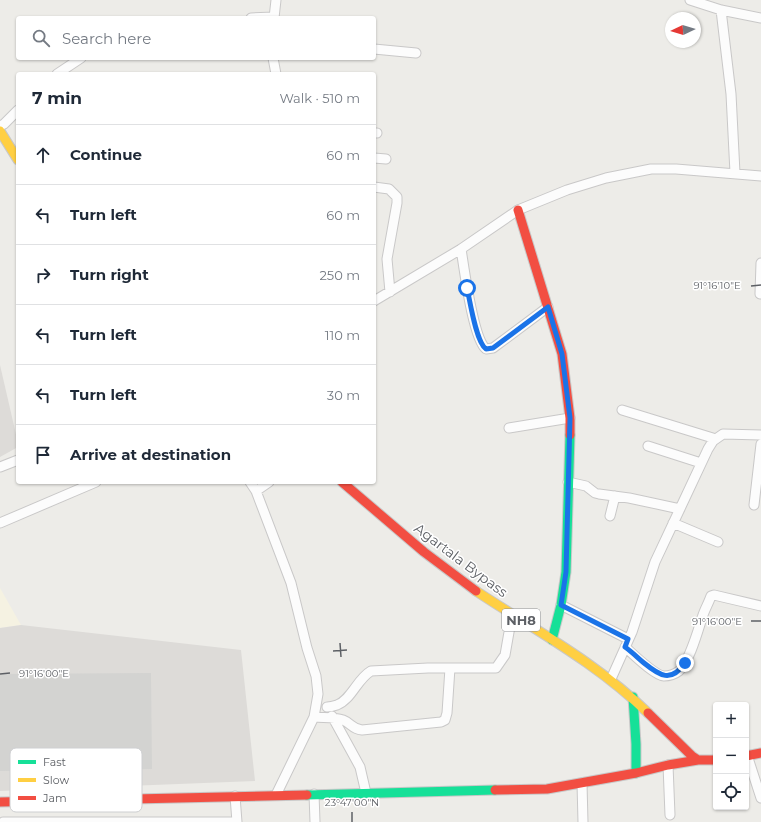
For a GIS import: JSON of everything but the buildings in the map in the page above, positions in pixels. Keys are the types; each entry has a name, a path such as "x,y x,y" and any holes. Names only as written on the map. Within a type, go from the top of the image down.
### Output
{"main road":[{"path":"0,132 16,157"},
{"path":"518,210 562,354 570,418 566,572 561,605 552,640"},
{"name":"Agartala Bypass","path":"344,484 426,553 475,591 611,679 632,697 686,751 698,760"},
{"path":"632,697 636,739 636,773"},
{"path":"749,756 761,753"},
{"path":"142,798 547,789 636,773 668,765 698,760 713,760"},
{"path":"0,802 10,802"}],"street":[{"path":"274,16 276,0"},
{"path":"690,0 721,10 761,18"},
{"path":"721,10 731,94 735,173"},
{"path":"376,49 416,53"},
{"path":"60,72 78,60"},
{"path":"273,60 276,72"},
{"path":"0,126 16,112"},
{"path":"376,158 386,159"},
{"path":"376,300 461,249 518,210 568,190 606,178 651,169 676,169 761,176"},
{"path":"376,187 389,189 396,197 397,203 387,259 390,292"},
{"path":"461,249 471,307 481,342 486,349 493,348 548,307"},
{"path":"760,294 761,263"},
{"path":"622,410 716,439"},
{"path":"509,428 570,418"},
{"path":"611,679 627,643 655,562 708,449 716,439 723,434 761,435"},
{"path":"754,505 761,444"},
{"path":"648,446 701,463"},
{"path":"0,467 16,461"},
{"path":"568,482 586,486 595,493 680,509"},
{"path":"0,523 91,484"},
{"path":"251,484 256,491 291,584 307,648 316,676 317,698 314,717 276,795"},
{"path":"256,491 266,484"},
{"path":"610,516 615,496"},
{"path":"673,523 718,542"},
{"path":"561,605 627,643 656,673 664,676 673,675 679,671 685,663 694,644 711,596 714,595 761,606"},
{"path":"327,707 338,705 349,696 366,674 371,671 496,668 505,655 512,615"},
{"path":"314,717 344,720 355,729 362,730 441,722 445,720 448,713 450,668"},
{"path":"317,698 327,707 334,718 360,767 366,793"},
{"path":"749,762 761,798"},
{"path":"668,765 670,815"},
{"path":"582,783 583,822"},
{"path":"314,794 315,822"},
{"path":"3,822 237,822 235,796"}],"shaded area":[{"path":"0,365 16,434 16,448 0,457"},
{"path":"0,588 21,625 0,628"},
{"path":"21,625 241,650 255,781 142,785 142,748 10,748 10,791 0,791 0,628"}],"traffic: fast":[{"path":"552,640 561,605 566,572 570,435"},
{"path":"633,697 636,773"},
{"path":"307,795 495,790"}],"traffic: slow":[{"path":"0,131 16,157"},
{"path":"476,591 587,663 608,678 648,713"}],"traffic: jam":[{"path":"518,210 562,354 570,418 570,435"},
{"path":"344,484 424,552 476,591"},
{"path":"648,713 692,756 698,760 713,760"},
{"path":"749,755 761,753"},
{"path":"495,790 547,789 698,760"},
{"path":"142,799 307,795"},
{"path":"0,802 10,802"}],"route":[{"path":"467,288 481,342 486,349 493,348 548,307 562,354 570,418 566,572 561,605 628,639 625,647 656,673 664,676 673,675 679,671 685,663"}]}
